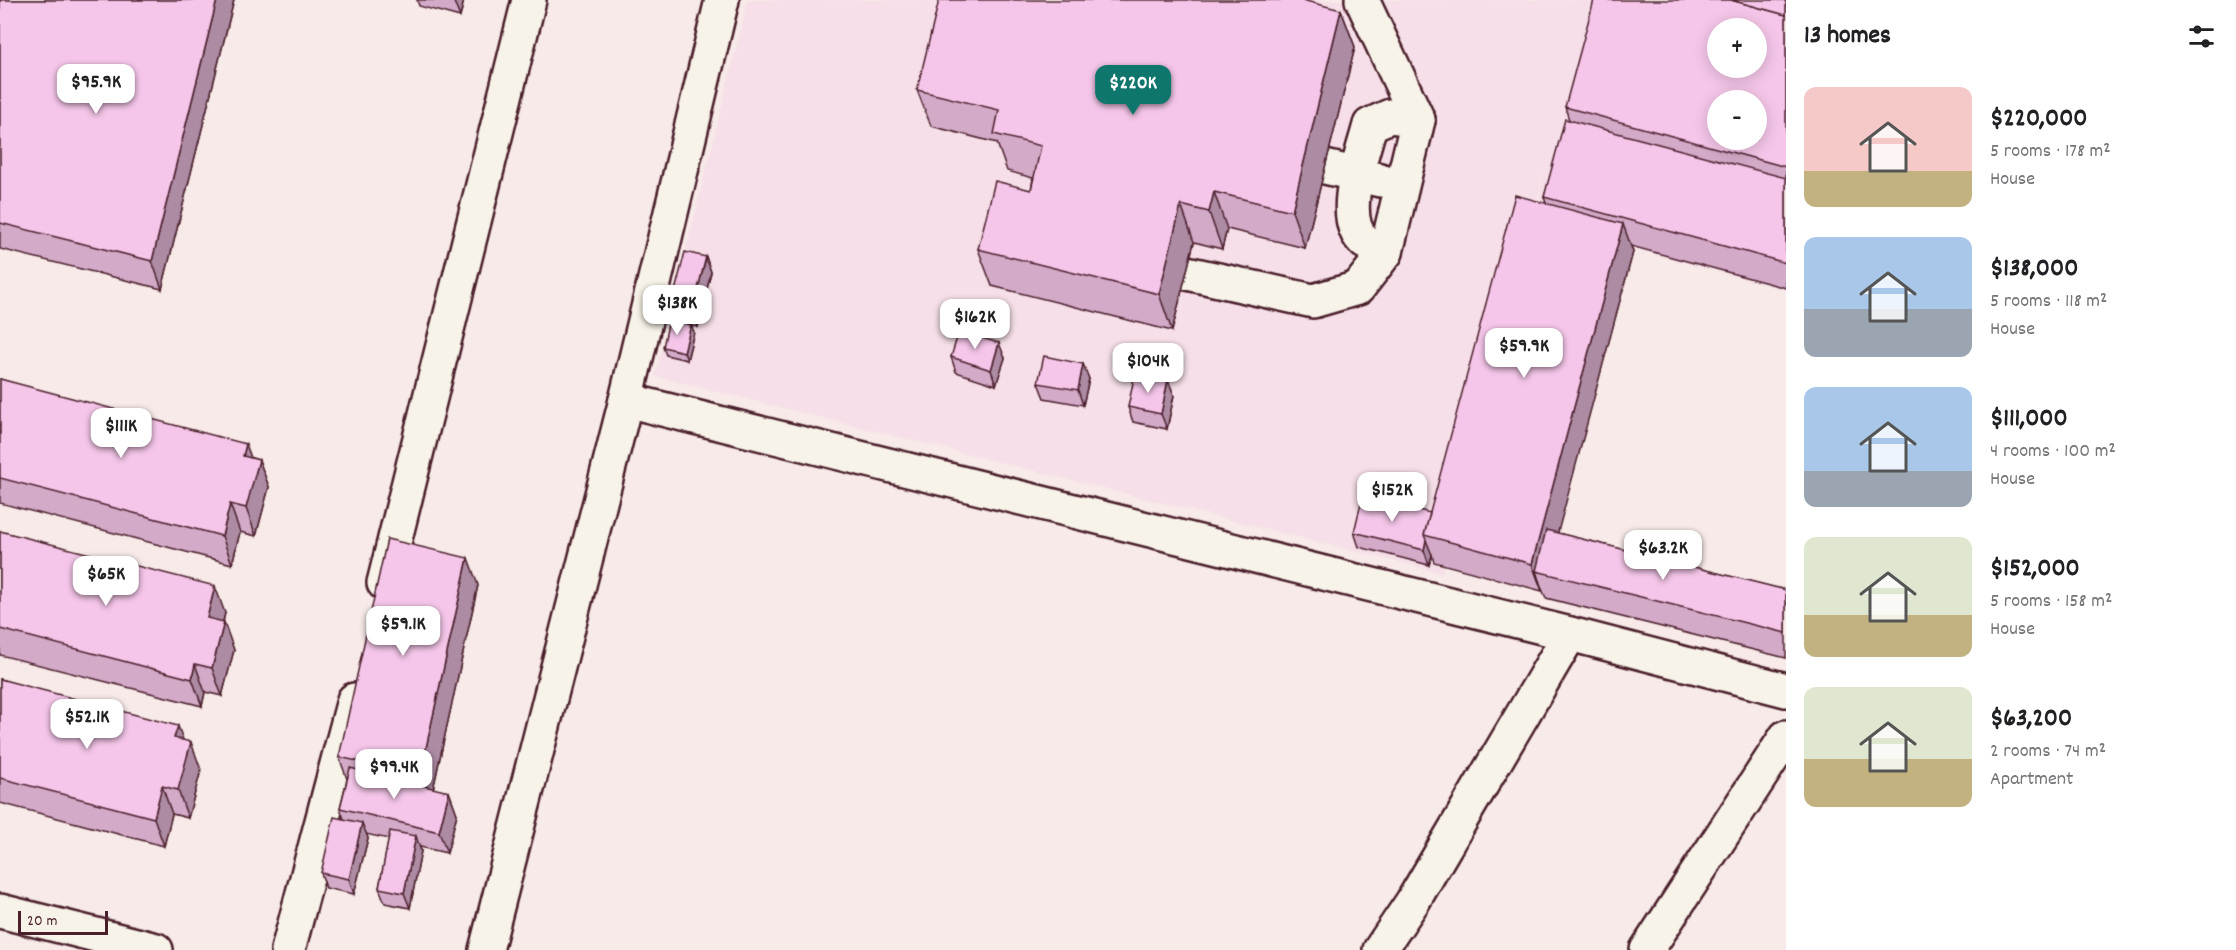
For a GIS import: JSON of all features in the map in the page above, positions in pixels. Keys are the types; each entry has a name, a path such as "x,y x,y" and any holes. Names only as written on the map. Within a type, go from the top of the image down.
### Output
{"street":[{"path":"375,616 529,0"},
{"path":"486,950 626,400 722,0"},
{"path":"1187,273 1313,302 1358,288 1386,252 1418,120 1362,0"},
{"path":"1386,252 1364,241 1356,228 1351,202 1370,124 1390,116 1418,120"},
{"path":"1325,166 1402,185"},
{"path":"626,400 1570,634 1786,690"},
{"path":"1380,950 1413,901 1570,634"},
{"path":"288,950 360,674"},
{"path":"1647,950 1786,736"},
{"path":"0,911 156,950"}],"shaded area":[{"path":"748,0 1786,0 1786,290 1534,222 1544,171 1442,573 655,376"}],"building":[{"path":"0,0 217,0 152,261 0,223"},
{"path":"939,0 1302,0 1341,10 1292,211 1214,192 1209,212 1181,205 1159,294 978,249 995,181 1031,190 1041,146 994,134 999,110 917,90"},
{"path":"1594,0 1731,0 1786,15 1786,167 1723,150 1767,150 1767,90 1707,90 1707,146 1565,107"},
{"path":"1731,0 1786,0 1786,15"},
{"path":"1565,119 1786,178 1786,263 1544,197"},
{"path":"1515,195 1623,224 1532,564 1424,535"},
{"path":"685,252 706,257 692,312 671,307"},
{"path":"669,320 691,325 684,352 663,347"},
{"path":"959,331 999,343 991,370 951,357"},
{"path":"1044,356 1083,364 1078,390 1038,383"},
{"path":"1135,373 1168,380 1161,414 1128,407"},
{"path":"0,379 246,444 243,456 259,460 246,508 230,504 222,536 0,478"},
{"path":"1363,495 1430,513 1424,535 1426,540 1424,550 1354,532"},
{"path":"1546,530 1786,590 1786,633 1536,571"},
{"path":"0,531 215,586 207,618 224,622 212,668 195,664 192,679 0,629"},
{"path":"387,539 468,558 420,775 339,757"},
{"path":"0,679 178,726 174,738 191,742 178,790 162,786 154,818 0,778"},
{"path":"350,768 449,792 439,832 340,808"},
{"path":"334,817 362,823 349,879 321,873"},
{"path":"390,831 416,836 404,893 379,888"}]}
